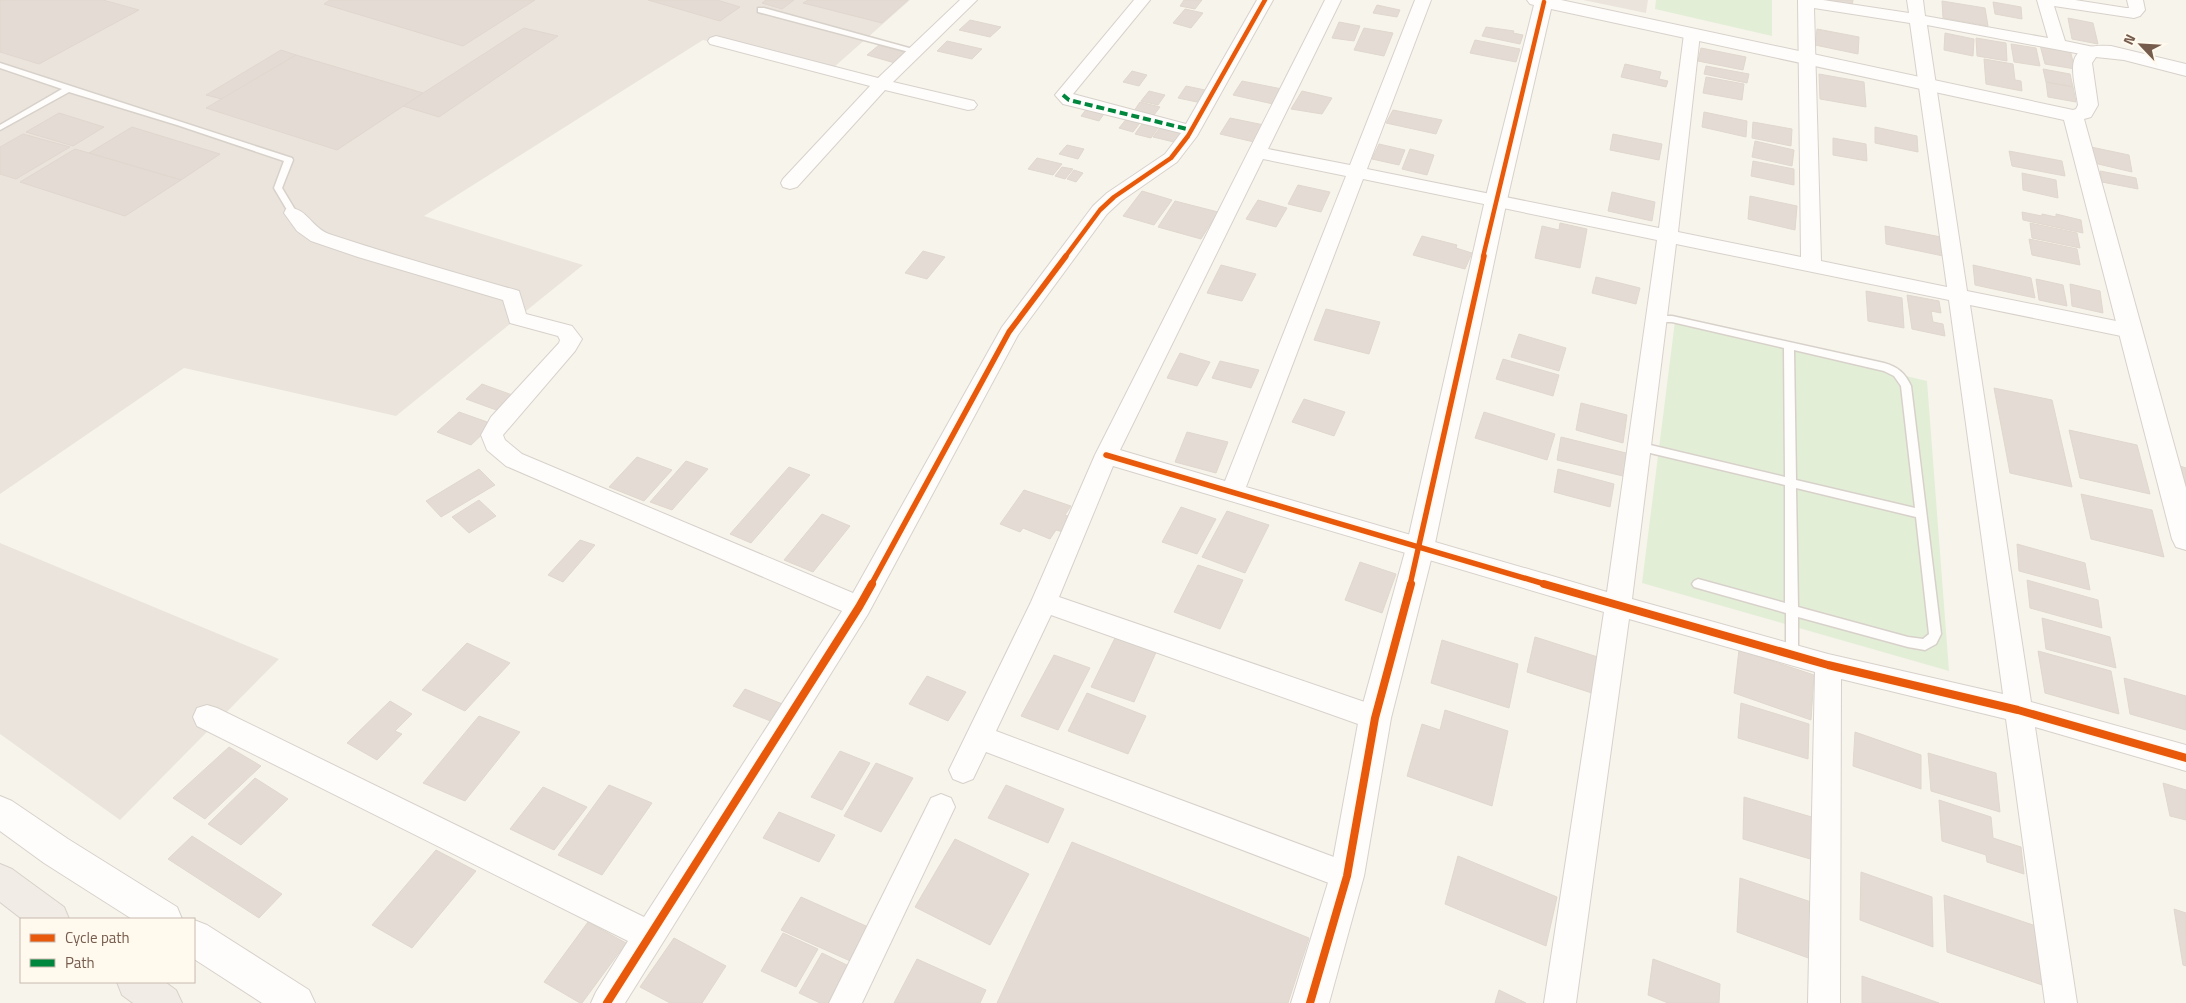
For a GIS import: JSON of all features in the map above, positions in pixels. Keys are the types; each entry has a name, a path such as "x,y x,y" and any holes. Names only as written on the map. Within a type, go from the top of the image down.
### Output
{"highway":[{"path":"0,881 50,918"},
{"path":"136,983 163,1003"}],"street":[{"path":"790,183 881,84 969,0"},
{"path":"1142,0 1063,95 1069,100 1191,130"},
{"path":"607,1003 860,607 1009,332 1100,210 1114,197 1171,158 1191,130 1265,0"},
{"path":"963,770 1044,602 1106,455 1333,0"},
{"path":"1232,493 1423,0"},
{"path":"1915,0 2061,1003"},
{"path":"2057,43 2046,0 2126,13 2134,13 2137,10 2135,0"},
{"path":"1310,1003 1348,876 1374,718 1420,548 1540,1 2073,116 2084,112 2088,105 2082,64 2084,57 2091,52 2097,52"},
{"path":"1811,265 1806,1 1918,18 2057,43 2186,70"},
{"path":"1560,1003 1619,606 1669,236 1692,34"},
{"path":"716,41 968,105"},
{"path":"2073,116 2186,538"},
{"path":"1257,152 2131,331"},
{"path":"293,213 304,227 318,237 365,253 512,296 517,318 565,332 571,339 568,346 499,423 492,435 495,444 514,460 860,607"},
{"path":"1106,455 1619,606 1828,665 2018,710 2186,758"},
{"path":"1044,602 1374,718"},
{"path":"1824,1003 1828,665"},
{"path":"207,718 650,936"},
{"path":"978,737 1348,876"},
{"path":"845,1003 941,807"},
{"path":"0,812 56,851 162,918"},
{"path":"195,939 296,1003"}],"lane":[{"path":"761,10 916,51"},
{"path":"0,66 68,89 180,122 289,160 278,188 293,213"},
{"path":"0,128 68,89"},
{"path":"1635,554 1661,319 1672,319 1884,367 1896,370 1902,375 1906,386 1935,623 1935,634 1932,640 1925,644 1908,642 1698,584"},
{"path":"1789,345 1792,654"},
{"path":"1646,448 1922,514"}],"shaded area":[{"path":"0,0 910,0 833,68 703,40 424,216 583,265 396,416 184,368 0,494"},
{"path":"1583,0 1648,0 1646,13"},
{"path":"0,543 279,659 120,820 0,734"}],"green space":[{"path":"1656,0 1772,0 1772,36 1655,9"},
{"path":"1675,321 1927,381 1949,671 1642,583"}],"building":[{"path":"0,0 103,0 139,10 39,64 0,52"},
{"path":"330,0 535,0 463,46 324,4"},
{"path":"648,0 717,0 740,7 720,21"},
{"path":"766,0 794,0 782,9 762,3"},
{"path":"808,0 908,0 882,23 803,3"},
{"path":"1184,0 1202,0 1195,9 1180,6"},
{"path":"1821,0 1853,0 1852,6"},
{"path":"1942,1 1985,8 1988,26 1943,18"},
{"path":"1993,2 2021,7 2022,19 1995,14"},
{"path":"1377,5 1400,10 1397,17 1373,13"},
{"path":"1185,9 1203,13 1191,28 1173,23"},
{"path":"2068,18 2093,23 2098,44 2072,39"},
{"path":"970,20 1001,27 990,37 959,30"},
{"path":"1339,22 1360,26 1354,41 1332,38"},
{"path":"1486,27 1514,31 1513,33 1523,35 1520,44 1482,36"},
{"path":"524,28 558,36 439,117 403,106"},
{"path":"1364,28 1393,33 1384,56 1354,50"},
{"path":"1817,29 1859,37 1858,54 1815,45"},
{"path":"1945,33 1974,39 1973,56 1944,50"},
{"path":"1976,38 2006,43 2007,61 1977,56"},
{"path":"1475,40 1520,49 1516,62 1470,53"},
{"path":"947,41 982,49 972,59 937,51"},
{"path":"2011,44 2036,48 2040,66 2014,62"},
{"path":"879,45 907,53 895,63 867,55"},
{"path":"2040,45 2070,50 2075,69 2045,64"},
{"path":"1701,48 1746,57 1743,70 1698,61"},
{"path":"281,50 296,55 222,99 206,95"},
{"path":"296,55 423,93 337,150 206,108"},
{"path":"1984,59 2013,64 2015,80 2021,81 2022,91 1986,84"},
{"path":"1625,64 1661,72 1659,79 1668,81 1666,87 1621,77"},
{"path":"1706,66 1749,74 1747,83 1704,74"},
{"path":"2043,69 2070,74 2073,87 2046,82"},
{"path":"1132,71 1147,75 1139,86 1123,82"},
{"path":"1819,74 1864,82 1866,107 1820,99"},
{"path":"1706,77 1744,84 1742,100 1703,93"},
{"path":"1242,81 1282,89 1273,104 1233,95"},
{"path":"2046,82 2073,87 2076,102 2048,97"},
{"path":"1186,86 1205,90 1197,102 1178,98"},
{"path":"1149,91 1165,95 1158,105 1141,101"},
{"path":"1302,91 1332,98 1322,114 1291,109"},
{"path":"1140,102 1160,107 1154,115 1134,111"},
{"path":"1088,107 1106,111 1099,121 1081,116"},
{"path":"1393,110 1442,120 1436,134 1386,123"},
{"path":"1704,112 1747,121 1746,137 1702,127"},
{"path":"59,113 104,127 73,146 26,132"},
{"path":"1128,117 1142,120 1133,132 1119,128"},
{"path":"1230,118 1264,125 1254,142 1220,134"},
{"path":"1144,121 1160,125 1151,138 1135,134"},
{"path":"1753,122 1792,129 1791,146 1752,138"},
{"path":"1162,125 1186,131 1178,143 1153,137"},
{"path":"132,127 220,154 181,180 89,153"},
{"path":"1875,127 1917,136 1918,152 1875,143"},
{"path":"23,134 70,147 16,179 0,174 0,147"},
{"path":"1613,134 1662,144 1659,160 1610,150"},
{"path":"1833,138 1866,144 1867,161 1833,155"},
{"path":"1755,141 1794,150 1792,166 1752,157"},
{"path":"1379,144 1405,150 1399,165 1372,159"},
{"path":"1067,145 1084,149 1078,159 1059,154"},
{"path":"2091,147 2129,155 2132,172 2094,163"},
{"path":"75,149 181,180 125,216 20,182"},
{"path":"1410,149 1434,155 1427,175 1402,169"},
{"path":"2009,151 2062,161 2065,176 2012,166"},
{"path":"1037,158 1062,164 1053,175 1028,169"},
{"path":"1753,161 1794,169 1794,185 1751,176"},
{"path":"1062,167 1073,169 1065,179 1055,176"},
{"path":"1074,170 1083,173 1076,182 1067,179"},
{"path":"2100,171 2136,178 2138,189 2102,182"},
{"path":"2022,173 2056,180 2058,198 2023,190"},
{"path":"1298,185 1330,192 1321,212 1288,204"},
{"path":"1142,191 1172,200 1154,225 1123,216"},
{"path":"1612,192 1655,202 1652,221 1608,211"},
{"path":"1750,196 1797,206 1795,230 1748,219"},
{"path":"1258,200 1287,208 1276,227 1246,219"},
{"path":"1175,201 1218,212 1201,239 1158,227"},
{"path":"2022,212 2056,217 2056,214 2081,220 2083,233 2023,220"},
{"path":"1560,223 1587,229 1580,268 1535,258 1542,226 1559,230"},
{"path":"2030,223 2077,233 2080,248 2032,238"},
{"path":"1885,226 1941,237 1943,256 1886,244"},
{"path":"1422,236 1457,245 1456,248 1472,253 1465,269 1413,255"},
{"path":"2029,239 2077,249 2080,265 2032,255"},
{"path":"923,251 945,257 927,279 905,273"},
{"path":"1221,265 1256,274 1242,301 1207,293"},
{"path":"1973,265 2031,278 2035,298 1975,285"},
{"path":"1596,277 1640,288 1636,304 1592,293"},
{"path":"2036,279 2063,285 2067,306 2039,300"},
{"path":"2070,284 2100,291 2103,313 2072,306"},
{"path":"1866,291 1902,298 1904,328 1868,321"},
{"path":"1907,295 1939,301 1941,313 1931,311 1933,322 1943,324 1945,336 1912,329"},
{"path":"1326,309 1380,322 1369,354 1314,340"},
{"path":"1519,334 1566,348 1559,371 1511,357"},
{"path":"1180,353 1210,362 1197,386 1167,378"},
{"path":"1503,359 1559,375 1553,396 1496,379"},
{"path":"1220,361 1259,370 1251,388 1212,378"},
{"path":"482,384 515,396 499,411 466,399"},
{"path":"1994,388 2052,400 2072,487 2010,473"},
{"path":"1304,399 1345,412 1334,436 1292,422"},
{"path":"1581,403 1627,415 1623,443 1576,430"},
{"path":"459,412 493,424 471,445 437,432"},
{"path":"1484,412 1555,434 1547,460 1475,438"},
{"path":"2069,430 2137,445 2150,494 2080,478"},
{"path":"1187,432 1228,442 1216,473 1175,462"},
{"path":"1561,437 1630,454 1627,477 1557,460"},
{"path":"637,457 672,470 644,501 609,487"},
{"path":"686,461 708,469 672,510 650,502"},
{"path":"2180,466 2186,468 2186,492 2185,492"},
{"path":"789,467 810,475 751,543 730,534"},
{"path":"479,469 495,485 441,517 426,501"},
{"path":"1558,469 1614,484 1610,507 1554,492"},
{"path":"1024,490 1071,506 1065,515 1076,519 1067,533 1056,530 1050,539 1023,528 1020,532 1000,524"},
{"path":"2081,494 2152,510 2164,557 2091,539"},
{"path":"479,500 496,516 469,533 452,517"},
{"path":"1181,507 1216,519 1197,554 1162,542"},
{"path":"1227,511 1269,525 1245,573 1202,557"},
{"path":"822,514 850,526 813,572 784,560"},
{"path":"580,540 595,545 563,582 548,575"},
{"path":"2017,544 2085,563 2090,590 2019,571"},
{"path":"1360,562 1396,574 1382,613 1345,600"},
{"path":"1198,565 1243,580 1220,629 1174,612"},
{"path":"2027,580 2098,600 2102,628 2030,608"},
{"path":"2042,618 2110,637 2116,668 2046,649"},
{"path":"1116,636 1157,650 1134,702 1091,687"},
{"path":"1535,637 1604,659 1598,695 1527,672"},
{"path":"1442,640 1518,664 1509,708 1431,683"},
{"path":"467,643 510,663 465,711 422,690"},
{"path":"1739,650 1814,675 1811,720 1734,693"},
{"path":"2038,651 2111,671 2119,714 2045,693"},
{"path":"1054,655 1090,668 1058,730 1021,716"},
{"path":"927,676 966,692 948,721 909,704"},
{"path":"2124,678 2186,696 2186,730 2130,714"},
{"path":"745,689 790,707 778,724 733,706"},
{"path":"1087,693 1146,716 1128,754 1068,731"},
{"path":"390,701 412,714 395,731 402,734 377,760 347,743"},
{"path":"1741,703 1809,724 1808,759 1738,738"},
{"path":"1445,710 1508,731 1492,806 1407,776 1422,724 1440,730"},
{"path":"479,716 520,732 465,801 423,783"},
{"path":"1855,732 1921,755 1921,789 1853,766"},
{"path":"229,747 261,766 205,819 173,798"},
{"path":"840,751 870,763 842,810 811,797"},
{"path":"1928,753 1996,773 2000,812 1931,791"},
{"path":"876,763 913,778 881,832 844,816"},
{"path":"255,778 288,799 241,845 208,824"},
{"path":"2163,783 2186,790 2186,820 2170,816"},
{"path":"609,785 652,803 602,875 558,855"},
{"path":"1006,785 1064,809 1048,843 988,818"},
{"path":"543,787 587,807 554,850 510,829"},
{"path":"1744,797 1815,818 1817,861 1743,839"},
{"path":"1939,800 1991,817 1993,838 2021,847 2024,874 1987,862 1986,855 1942,841"},
{"path":"779,812 835,835 819,862 763,838"},
{"path":"192,836 282,894 259,918 168,859"},
{"path":"955,839 1029,874 990,945 915,907"},
{"path":"1072,842 1309,938 1288,1003 997,1003"},
{"path":"436,850 476,871 412,948 372,925"},
{"path":"1458,856 1557,897 1546,946 1445,904"},
{"path":"1861,872 1932,897 1933,947 1860,920"},
{"path":"1740,878 1823,906 1822,963 1737,932"},
{"path":"1944,895 2039,927 2045,986 1947,952"},
{"path":"801,897 875,930 857,964 781,930"},
{"path":"2174,909 2186,913 2186,966 2183,965"},
{"path":"588,922 626,943 582,1003 580,1003 544,982"},
{"path":"783,933 818,949 796,987 761,971"},
{"path":"674,938 726,966 702,1003 670,1003 640,987"},
{"path":"822,953 853,968 834,1003 820,1003 799,993"},
{"path":"917,959 986,990 980,1003 894,1003"},
{"path":"1653,959 1720,984 1719,1003 1668,1003 1648,995"},
{"path":"1862,976 1939,1003 1862,1003"},
{"path":"1499,990 1526,1003 1495,1003"}],"marked path":[{"path":"1063,95 1069,100 1191,130"}],"cycle path":[{"path":"607,1003 859,607 1009,332 1100,210 1114,197 1171,158 1188,136 1265,0"},
{"path":"1310,1003 1347,876 1375,718 1420,548 1496,200 1544,2"},
{"path":"1106,455 1619,606 1828,665 2018,710 2186,758"}]}
